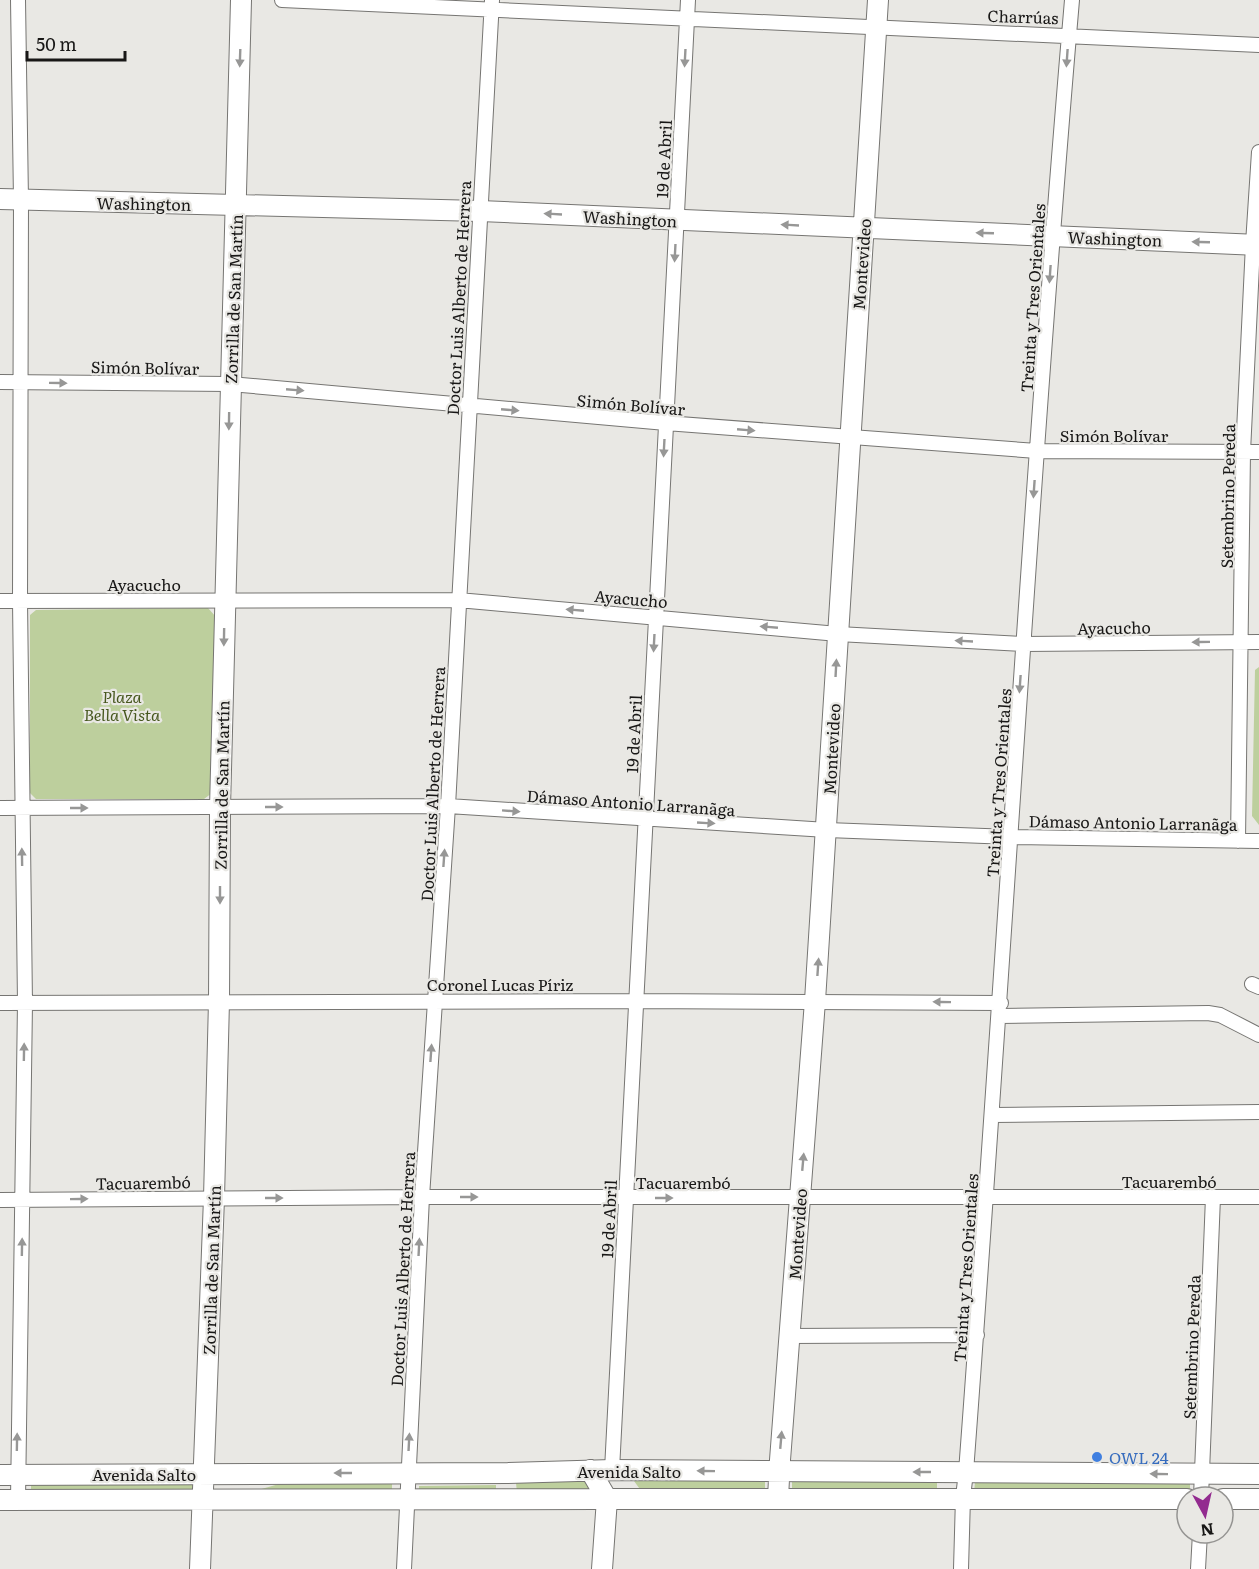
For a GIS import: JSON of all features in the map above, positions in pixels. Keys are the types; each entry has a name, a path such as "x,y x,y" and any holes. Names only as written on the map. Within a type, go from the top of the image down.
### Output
{"street":[{"path":"9,1500 8,1475 23,1200 25,1003 20,601 21,200 18,0"},
{"name":"Zorrilla de San Martín","path":"200,1569 214,1198 219,1001 220,808 241,0"},
{"name":"Charrúas","path":"282,0 491,5 687,19 1259,45"},
{"name":"19 de Abril","path":"612,1470 688,0"},
{"name":"Montevideo","path":"778,1498 827,830 849,438 878,0"},
{"name":"Treinta y Tres Orientales","path":"961,1569 963,1497 993,1115 1023,644 1072,0"},
{"name":"Doctor Luis Alberto de Herrera","path":"404,1569 422,1197 448,806 491,5"},
{"name":"Setembrino Pereda","path":"1238,841 1243,452 1256,244 1259,152"},
{"name":"Washington","path":"0,199 480,211 1256,244"},
{"name":"Simón Bolívar","path":"0,382 230,384 666,423 1037,451 1259,452"},
{"name":"Ayacucho","path":"0,601 458,600 838,634 1023,644 1259,642"},
{"name":"Dámaso Antonio Larranãga","path":"0,808 448,806 827,830 1011,837 1259,841"},
{"name":"Coronel Lucas Píriz","path":"0,1003 815,1001 1000,1009 1208,1013 1220,1015 1259,1035"},
{"path":"993,1115 1259,1112"},
{"name":"Tacuarembó","path":"0,1200 422,1197 1259,1197"},
{"name":"Setembrino Pereda","path":"1202,1485 1213,1197"},
{"path":"790,1336 976,1335"},
{"path":"590,1470 607,1499 602,1569"},
{"name":"Avenida Salto","path":"8,1475 508,1473 590,1470 1259,1474"},
{"path":"612,1470 632,1498"},
{"path":"506,1501 508,1473"},
{"name":"Avenida Salto","path":"9,1500 506,1501 632,1498 963,1497 1175,1499"},
{"path":"1235,1499 1259,1499"},
{"path":"1198,1569 1199,1545"}],"green space":[{"name":"Plaza Bella Vista","path":"208,608 216,617 212,793 204,799 36,799 30,793 30,615 36,610"},
{"path":"1259,667 1259,825 1252,816 1255,670"},
{"path":"792,1479 937,1480 937,1490 792,1490"},
{"path":"31,1480 196,1480 196,1495 31,1493"},
{"path":"765,1480 765,1491 642,1492 634,1481"},
{"path":"589,1481 592,1490 517,1493 516,1483"},
{"path":"1190,1481 1190,1485 1175,1485 1175,1492 974,1493 975,1482"},
{"path":"279,1484 392,1484 392,1494 209,1495 209,1489 258,1490"},
{"path":"496,1485 496,1495 419,1496 419,1486"}],"place":[{"name":"OWL 24","path":"1097,1457"}]}
